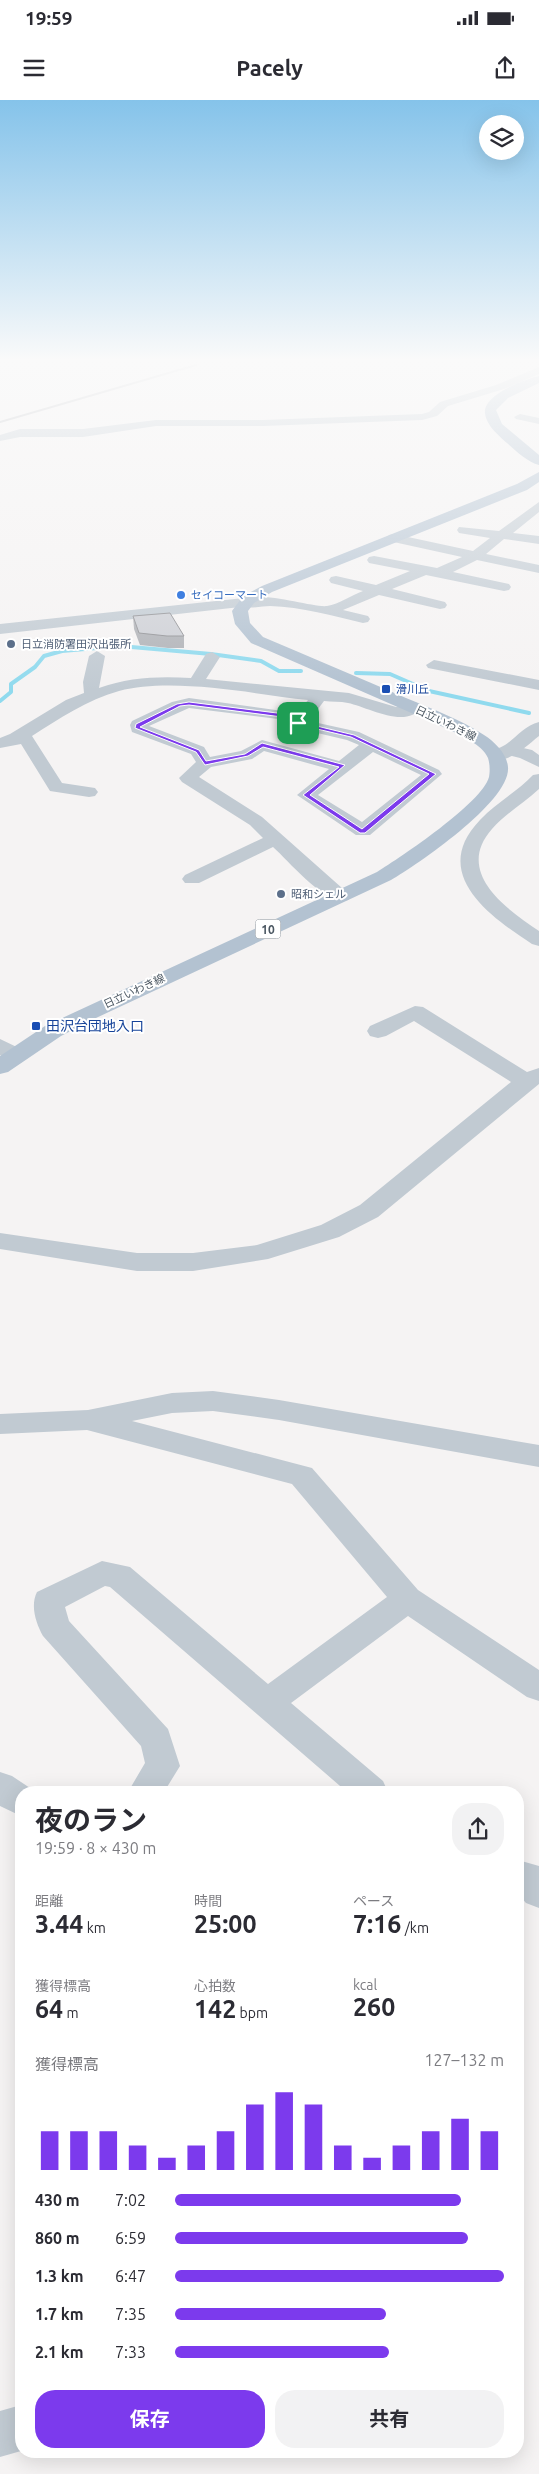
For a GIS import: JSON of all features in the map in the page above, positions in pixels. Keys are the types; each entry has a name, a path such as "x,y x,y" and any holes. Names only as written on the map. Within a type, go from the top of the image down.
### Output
{"main road":[{"path":"244,603 267,589 510,492 528,484 539,476"},
{"name":"日立いわき線","path":"5,1056 88,1013 341,896 395,868 491,792 498,778 503,753 489,747 473,735 414,707 257,640 242,625 239,618 244,603"}],"street":[{"path":"510,492 539,498"},
{"path":"328,611 376,591 476,555 502,535 533,516 539,506"},
{"path":"508,512 533,516"},
{"path":"464,530 539,540"},
{"path":"394,538 539,569"},
{"path":"374,560 504,587"},
{"path":"336,580 440,606"},
{"path":"0,629 265,600 363,619"},
{"path":"92,696 91,682 97,656"},
{"path":"196,683 212,657"},
{"path":"434,664 539,684"},
{"path":"0,743 21,735 72,703 116,687 156,681 196,683 349,698 395,712 402,712 414,707"},
{"path":"298,723 320,696"},
{"path":"205,763 198,751 138,728 138,725 178,705 189,704 292,716 298,723 353,736 372,744 433,774 362,831 306,795 372,744"},
{"path":"503,753 539,726"},
{"path":"21,735 32,744 45,773 56,787 89,792"},
{"path":"341,896 327,887 256,821 188,778 205,763 246,755 262,745 343,766"},
{"path":"503,753 526,754 539,762"},
{"path":"539,779 478,833 472,849 470,865 474,881 482,896 504,916 539,940"},
{"path":"192,879 276,839"},
{"path":"0,1241 137,1262 193,1262 259,1253 330,1231 369,1211 532,1078 415,1012 378,1031"},
{"path":"0,1424 88,1420 172,1403 213,1401 279,1410 539,1456"},
{"path":"88,1420 302,1476 407,1599 539,1687"},
{"path":"149,1786 163,1766 156,1739 54,1627 48,1601 102,1573 120,1576 364,1786"},
{"path":"267,1703 407,1599"},
{"path":"0,1787 15,1797"},
{"path":"524,1878 539,1891"},
{"path":"0,2434 15,2430"}],"building":[{"path":"170,613 184,636 139,633 133,616"}],"waterway":[{"path":"0,701 11,692 11,684 35,667 44,656 62,651 120,646 211,654 261,661 279,671 301,671"},
{"path":"356,673 390,674 429,691 529,713"}],"place":[{"name":"セイコーマート","path":"181,595"},
{"name":"日立消防署田沢出張所","path":"11,644"},
{"name":"滑川丘","path":"386,689"},
{"name":"昭和シェル","path":"281,894"},
{"name":"田沢台団地入口","path":"36,1026"}],"route":[{"path":"189,704 292,716 298,723 353,736 433,774 362,831 306,795 343,766 262,745 246,755 205,763 198,751 138,728 138,725 178,705 189,704"}]}
